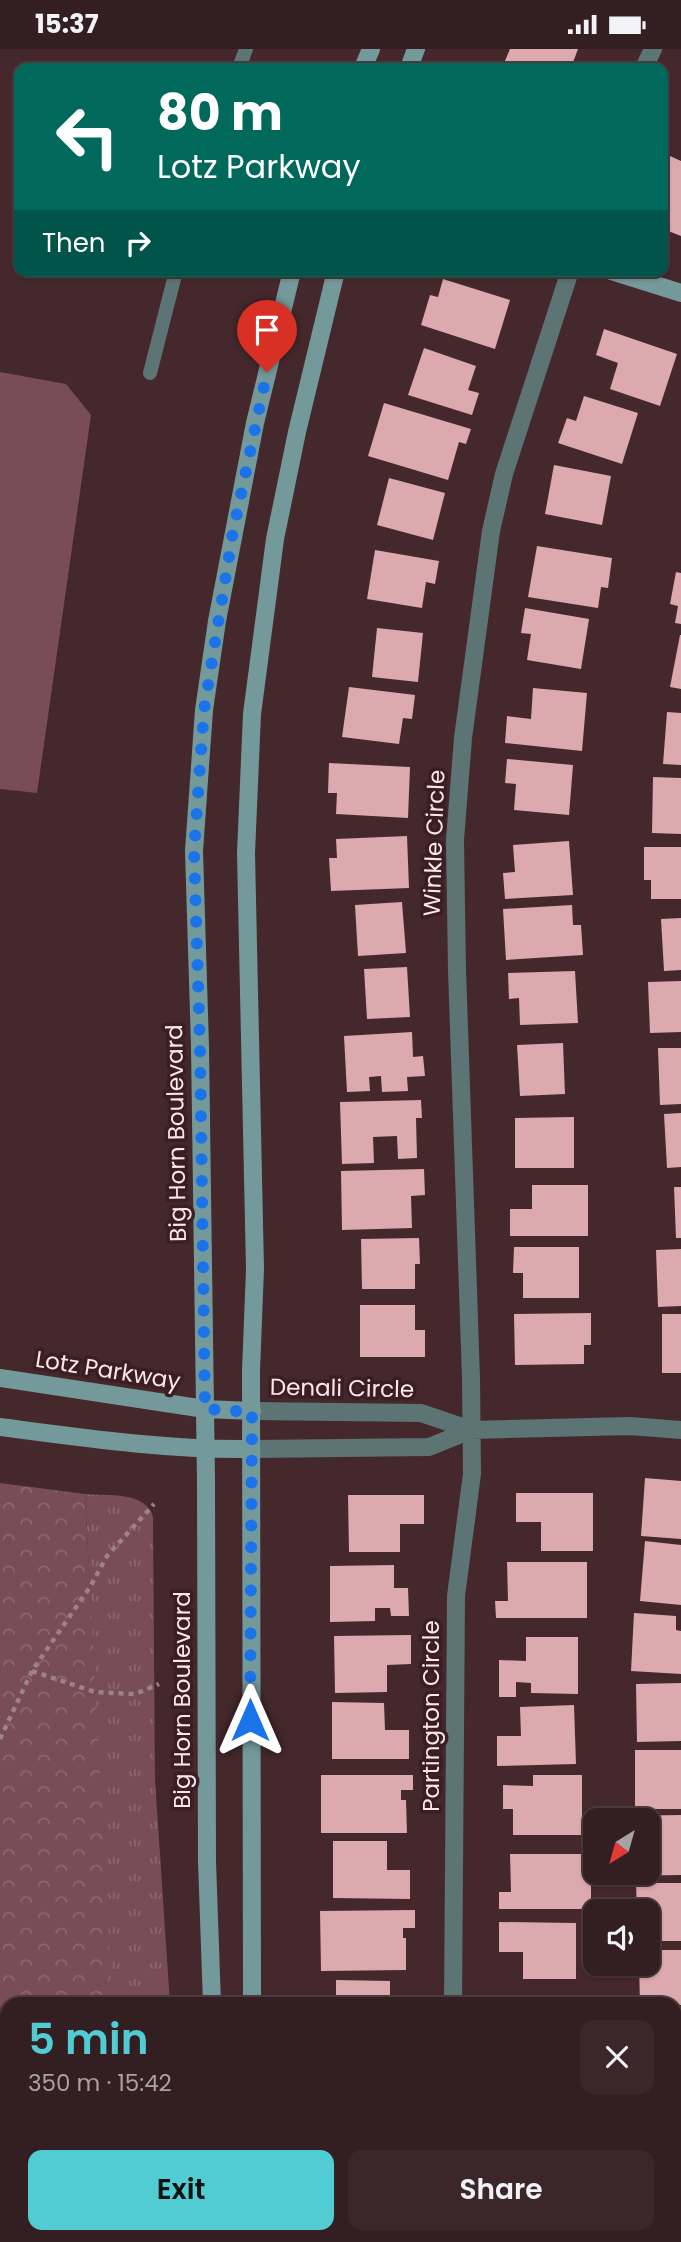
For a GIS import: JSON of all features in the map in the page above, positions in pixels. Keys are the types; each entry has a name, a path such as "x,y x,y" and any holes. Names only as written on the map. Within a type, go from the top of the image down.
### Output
{"main road":[{"name":"Big Horn Boulevard","path":"212,1997 207,1847 200,1046 194,851 204,710 231,544 255,423 291,277"},
{"path":"252,1997 251,1371 255,1269 246,853 252,714 275,539 297,432 335,277"},
{"path":"630,277 681,293"},
{"name":"Lotz Parkway","path":"0,1378 205,1409 252,1412"},
{"path":"0,1427 136,1445 205,1450 251,1449"}],"street":[{"name":"Winkle Circle","path":"471,1430 455,840 460,776 491,531 504,474 568,277"},
{"name":"Denali Circle","path":"252,1412 421,1413 471,1430 630,1426 681,1430"},
{"name":"Denali Circle","path":"251,1449 429,1447 471,1430"},
{"name":"Partington Circle","path":"453,1997 456,1596 472,1482 471,1430"}],"lane":[{"path":"150,373 174,277"}],"path":[{"path":"0,1739 32,1671 90,1587 107,1556 154,1504"},
{"path":"32,1671 95,1692 135,1694 159,1684"}],"green space":[{"path":"0,372 66,384 91,415 37,793 0,789"},
{"path":"0,1483 85,1494 112,1997 0,1997"},
{"path":"85,1494 134,1499 143,1503 153,1517 155,1780 170,1997 111,1997"}],"building":[{"path":"510,49 578,49 573,63 504,63"},
{"path":"670,156 681,161 681,236 668,231"},
{"path":"443,279 510,300 495,349 421,325 430,295 438,297"},
{"path":"604,329 677,354 660,406 610,389 618,363 596,355"},
{"path":"424,348 476,366 468,390 479,393 472,415 408,395"},
{"path":"584,396 638,413 622,464 558,443 567,418 576,421"},
{"path":"384,403 471,429 466,444 459,442 448,480 368,456"},
{"path":"554,465 611,476 602,525 545,514"},
{"path":"389,478 445,493 433,540 377,525"},
{"path":"537,546 612,558 608,588 601,587 598,608 528,597"},
{"path":"375,550 439,561 435,584 426,582 422,608 367,599"},
{"path":"676,572 681,573 681,624 675,623 678,606 670,604"},
{"path":"525,608 589,619 581,669 527,660 531,634 521,633"},
{"path":"377,628 423,633 418,682 372,677"},
{"path":"681,635 681,689 670,687"},
{"path":"349,687 415,695 412,719 403,718 399,744 342,737"},
{"path":"533,688 587,693 582,751 505,743 507,716 531,719"},
{"path":"667,712 681,713 681,765 663,764"},
{"path":"507,759 573,765 569,815 514,810 516,784 505,783"},
{"path":"329,763 410,767 408,818 336,814 337,793 328,793"},
{"path":"653,777 681,778 681,834 652,833"},
{"path":"407,836 409,888 331,891 329,858 337,858 336,839"},
{"path":"569,841 573,895 505,899 503,873 515,872 513,845"},
{"path":"644,847 681,847 681,899 651,899 651,880 644,880"},
{"path":"402,902 406,953 358,956 355,905"},
{"path":"572,905 573,925 581,925 583,955 506,960 503,909"},
{"path":"681,918 681,970 664,971 661,919"},
{"path":"407,967 410,1017 367,1019 364,969"},
{"path":"575,971 578,1023 520,1025 519,998 509,999 508,973"},
{"path":"681,981 681,1032 650,1033 648,982"},
{"path":"412,1032 413,1057 423,1056 425,1076 407,1077 408,1091 382,1092 381,1076 369,1077 370,1091 347,1092 344,1036"},
{"path":"563,1043 565,1094 520,1096 517,1045"},
{"path":"658,1048 681,1048 681,1104 660,1105"},
{"path":"421,1100 422,1118 416,1118 417,1158 398,1159 397,1136 373,1137 374,1163 342,1164 340,1102"},
{"path":"681,1113 681,1167 667,1168 664,1114"},
{"path":"574,1117 574,1168 515,1168 515,1118"},
{"path":"424,1169 425,1195 411,1196 412,1228 342,1230 341,1171"},
{"path":"532,1185 588,1185 588,1236 510,1236 510,1209 532,1209"},
{"path":"674,1187 681,1187 681,1238 676,1238"},
{"path":"419,1238 420,1264 415,1264 415,1289 362,1289 361,1239"},
{"path":"514,1247 579,1247 579,1298 523,1298 523,1273 513,1273"},
{"path":"681,1249 681,1306 658,1307 656,1250"},
{"path":"360,1305 415,1305 415,1330 425,1330 425,1357 360,1357"},
{"path":"591,1313 591,1345 584,1345 584,1364 515,1365 514,1314"},
{"path":"662,1314 681,1314 681,1373 662,1373"},
{"path":"645,1478 681,1481 681,1539 641,1536"},
{"path":"516,1493 593,1493 593,1551 541,1551 541,1522 516,1522"},
{"path":"348,1495 424,1495 424,1524 400,1524 400,1552 349,1552"},
{"path":"645,1541 681,1545 681,1605 640,1601"},
{"path":"507,1562 587,1562 587,1618 496,1618 495,1601 508,1601"},
{"path":"394,1565 394,1588 408,1588 409,1616 391,1616 390,1608 375,1608 375,1621 330,1622 330,1566"},
{"path":"634,1613 676,1616 676,1630 681,1631 681,1674 631,1671"},
{"path":"411,1635 411,1664 387,1665 387,1692 335,1693 334,1636"},
{"path":"526,1637 578,1637 578,1694 531,1693 531,1683 516,1682 516,1697 499,1697 499,1660 526,1661"},
{"path":"681,1683 681,1741 637,1742 636,1684"},
{"path":"332,1702 384,1703 385,1730 409,1730 409,1759 332,1759"},
{"path":"574,1705 576,1764 497,1766 497,1736 521,1736 520,1707"},
{"path":"635,1750 681,1750 681,1809 635,1808"},
{"path":"321,1775 413,1775 413,1790 401,1790 401,1800 406,1800 407,1833 321,1833"},
{"path":"533,1775 582,1775 582,1835 513,1835 513,1809 503,1809 503,1785 533,1786"},
{"path":"660,1815 681,1815 681,1875 660,1875"},
{"path":"333,1841 387,1841 387,1870 410,1870 410,1899 333,1898"},
{"path":"510,1854 583,1854 583,1885 591,1885 591,1899 583,1899 583,1909 499,1909 499,1892 511,1892"},
{"path":"681,1883 681,1941 660,1941 660,1899 637,1899 636,1885"},
{"path":"415,1910 415,1928 403,1928 403,1938 406,1938 406,1970 321,1971 320,1911"},
{"path":"499,1922 576,1923 576,1979 523,1979 523,1952 499,1952"},
{"path":"660,1950 681,1950 681,1997 640,1997 639,1976 660,1976"},
{"path":"336,1980 390,1981 390,1997 336,1997"}],"route":[{"path":"250,1720 252,1412 205,1409 200,1046 194,851 204,710 233,532 267,372"}]}
